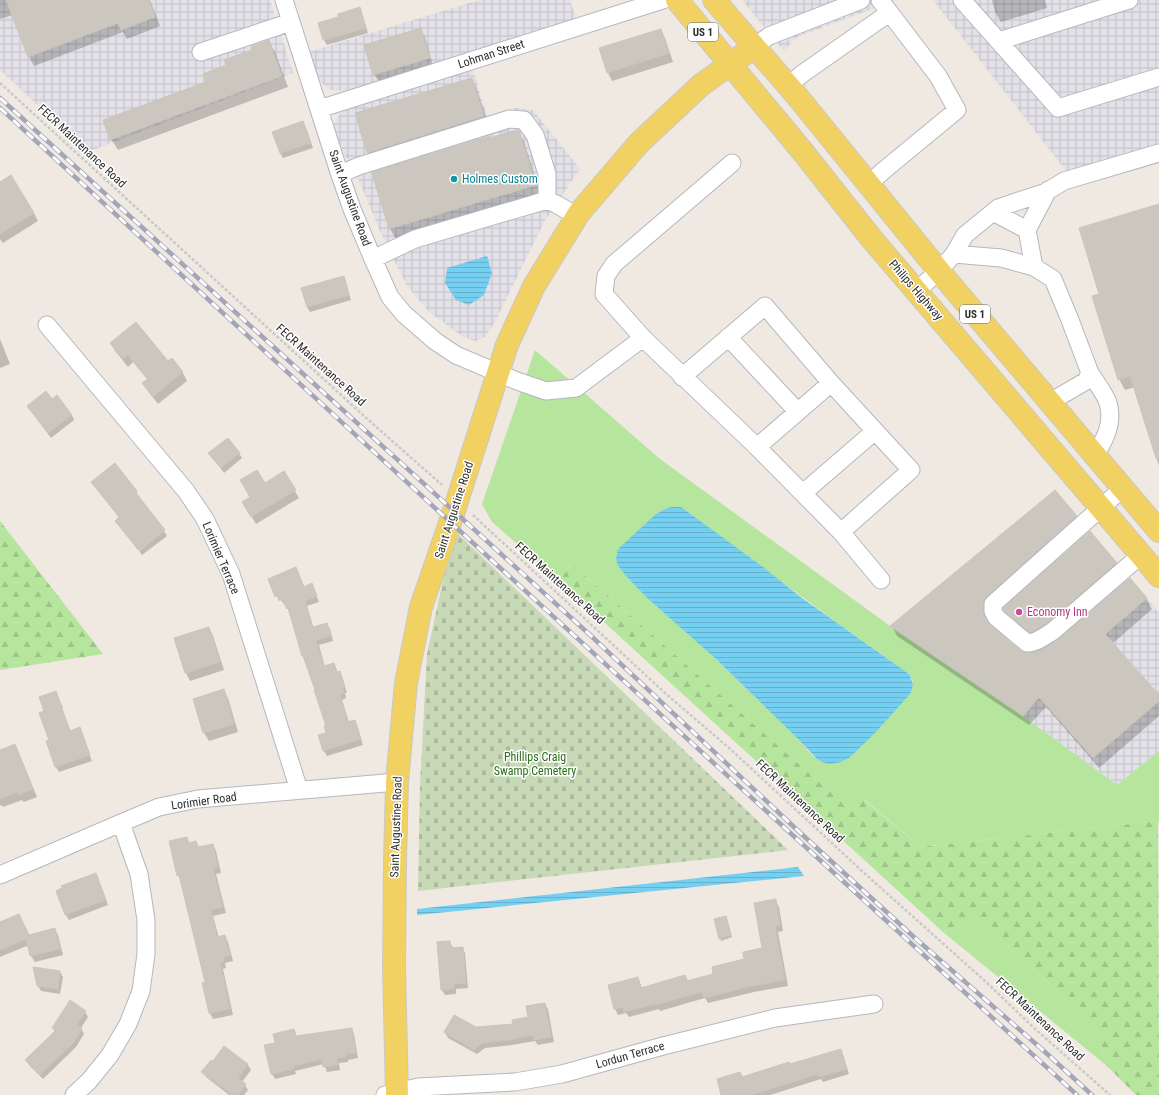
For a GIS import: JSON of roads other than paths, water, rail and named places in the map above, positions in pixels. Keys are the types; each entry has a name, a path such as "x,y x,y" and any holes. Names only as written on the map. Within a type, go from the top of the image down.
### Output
{"main road":[{"name":"Philips Highway","path":"677,0 795,142 871,238 1159,576"},
{"name":"US 1","path":"714,0 788,86 939,271 1050,402 1123,488 1155,520"},
{"path":"498,373 507,345 534,286 577,216 639,143 701,86 754,47"},
{"name":"Saint Augustine Road","path":"393,1094 397,782 406,683 421,607 498,373"}],"street":[{"name":"Saint Augustine Road","path":"284,0 352,208 390,297 404,314 436,341 456,355 498,373"},
{"name":"Lohman Street","path":"319,109 663,0"},
{"path":"754,47 769,36 861,0"},
{"path":"962,0 1058,108 1159,77"},
{"path":"999,41 1129,0"},
{"path":"788,86 884,6 938,76 957,110 869,184"},
{"path":"201,52 291,22"},
{"path":"340,174 359,166 509,119 524,120 535,135 547,174 546,200"},
{"path":"916,291 939,271 954,254 965,235 998,208 1048,190 1069,180 1159,153"},
{"path":"732,163 614,264 606,276 604,294 643,338 682,377 757,447 841,532 882,580"},
{"path":"1034,267 1027,230 1048,190"},
{"path":"373,258 415,239 546,200 577,216"},
{"path":"993,212 1027,230"},
{"path":"954,254 1001,258 1034,267 1053,279 1090,373 1108,402 1110,420 1107,435 1096,456"},
{"path":"682,377 764,306 831,383 911,470 841,532"},
{"name":"Lorimier Terrace","path":"47,324 186,491 205,519 231,574 299,790"},
{"path":"728,337 798,412"},
{"path":"498,373 546,390 576,388 643,338"},
{"path":"1050,402 1086,381 1090,373"},
{"path":"757,447 831,383"},
{"path":"803,493 875,431"},
{"path":"1123,488 993,604 993,610 996,617 1027,643 1040,640 1053,631 1141,555"},
{"name":"Lorimier Road","path":"0,875 159,807 198,799 397,782"},
{"path":"74,1095 89,1081 110,1056 128,1024 141,991 146,954 146,920 139,874 120,823"},
{"name":"Lordun Terrace","path":"393,1094 418,1087 515,1082 562,1074 663,1046 775,1018 874,1004"}],"water":[{"path":"487,256 492,273 484,295 469,305 456,300 445,283 447,268"},
{"path":"671,507 681,507 759,564 802,598 909,674 912,684 910,694 874,734 849,758 841,762 830,764 817,759 716,659 646,597 618,566 616,559 618,549 655,515"},
{"path":"798,867 804,876 417,915 417,909"}],"railway":[{"path":"0,98 589,634 794,827 915,938 1092,1095"},
{"path":"0,108 1077,1095"}],"place":[{"name":"Holmes Custom","path":"454,179"},
{"name":"Economy Inn","path":"1019,612"}],"park label":[{"name":"Phillips Craig Swamp Cemetery","path":"535,764"}]}
